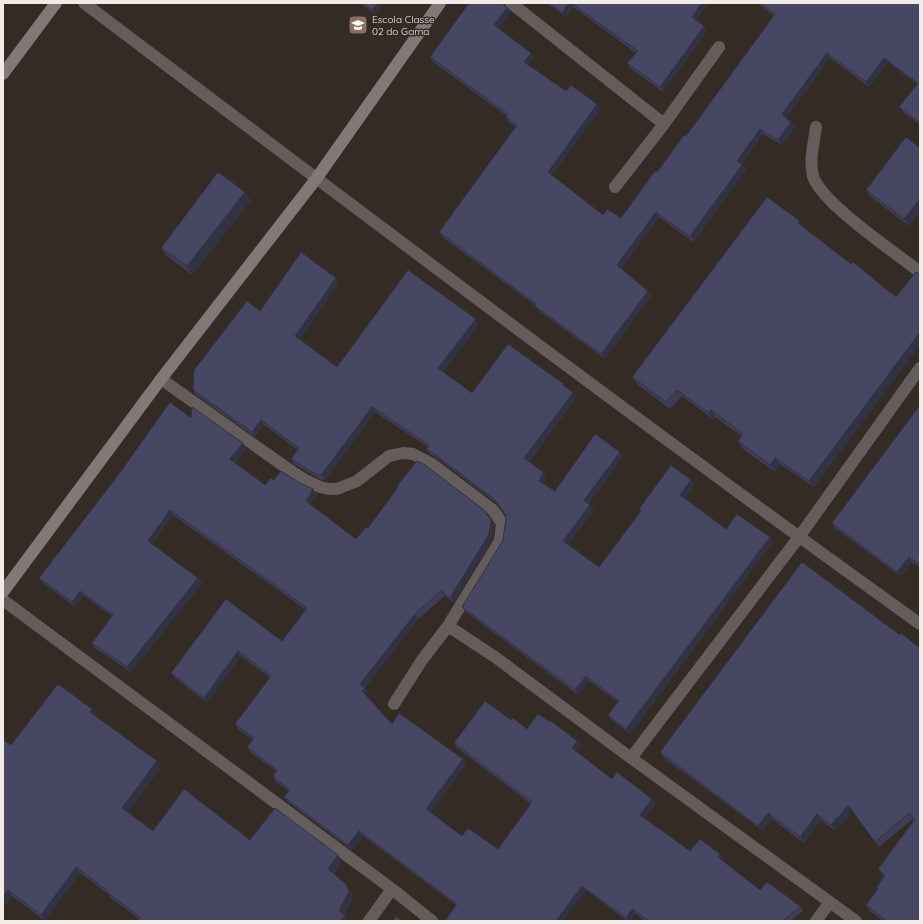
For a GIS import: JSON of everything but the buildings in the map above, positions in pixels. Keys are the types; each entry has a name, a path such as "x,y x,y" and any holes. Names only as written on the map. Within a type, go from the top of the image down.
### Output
{"street":[{"path":"3,74 56,3"},
{"path":"84,3 316,179 799,538 920,624"},
{"path":"3,592 161,379 316,179 440,3"},
{"path":"511,3 664,124"},
{"path":"615,187 664,124 719,47"},
{"path":"816,127 811,156 813,176 826,197 845,214 920,272"},
{"path":"631,758 799,538 920,368"},
{"path":"161,379 307,481 320,487 337,489 357,481 389,456 402,453 413,454 432,464 493,510 502,523 500,542 448,626 422,660 394,704"},
{"path":"3,600 392,889 432,921"},
{"path":"448,626 495,657 631,758 856,921"},
{"path":"369,921 392,889"},
{"path":"816,921 830,902"}],"place":[{"name":"Escola Classe 02 do Gama","path":"358,25"}]}
